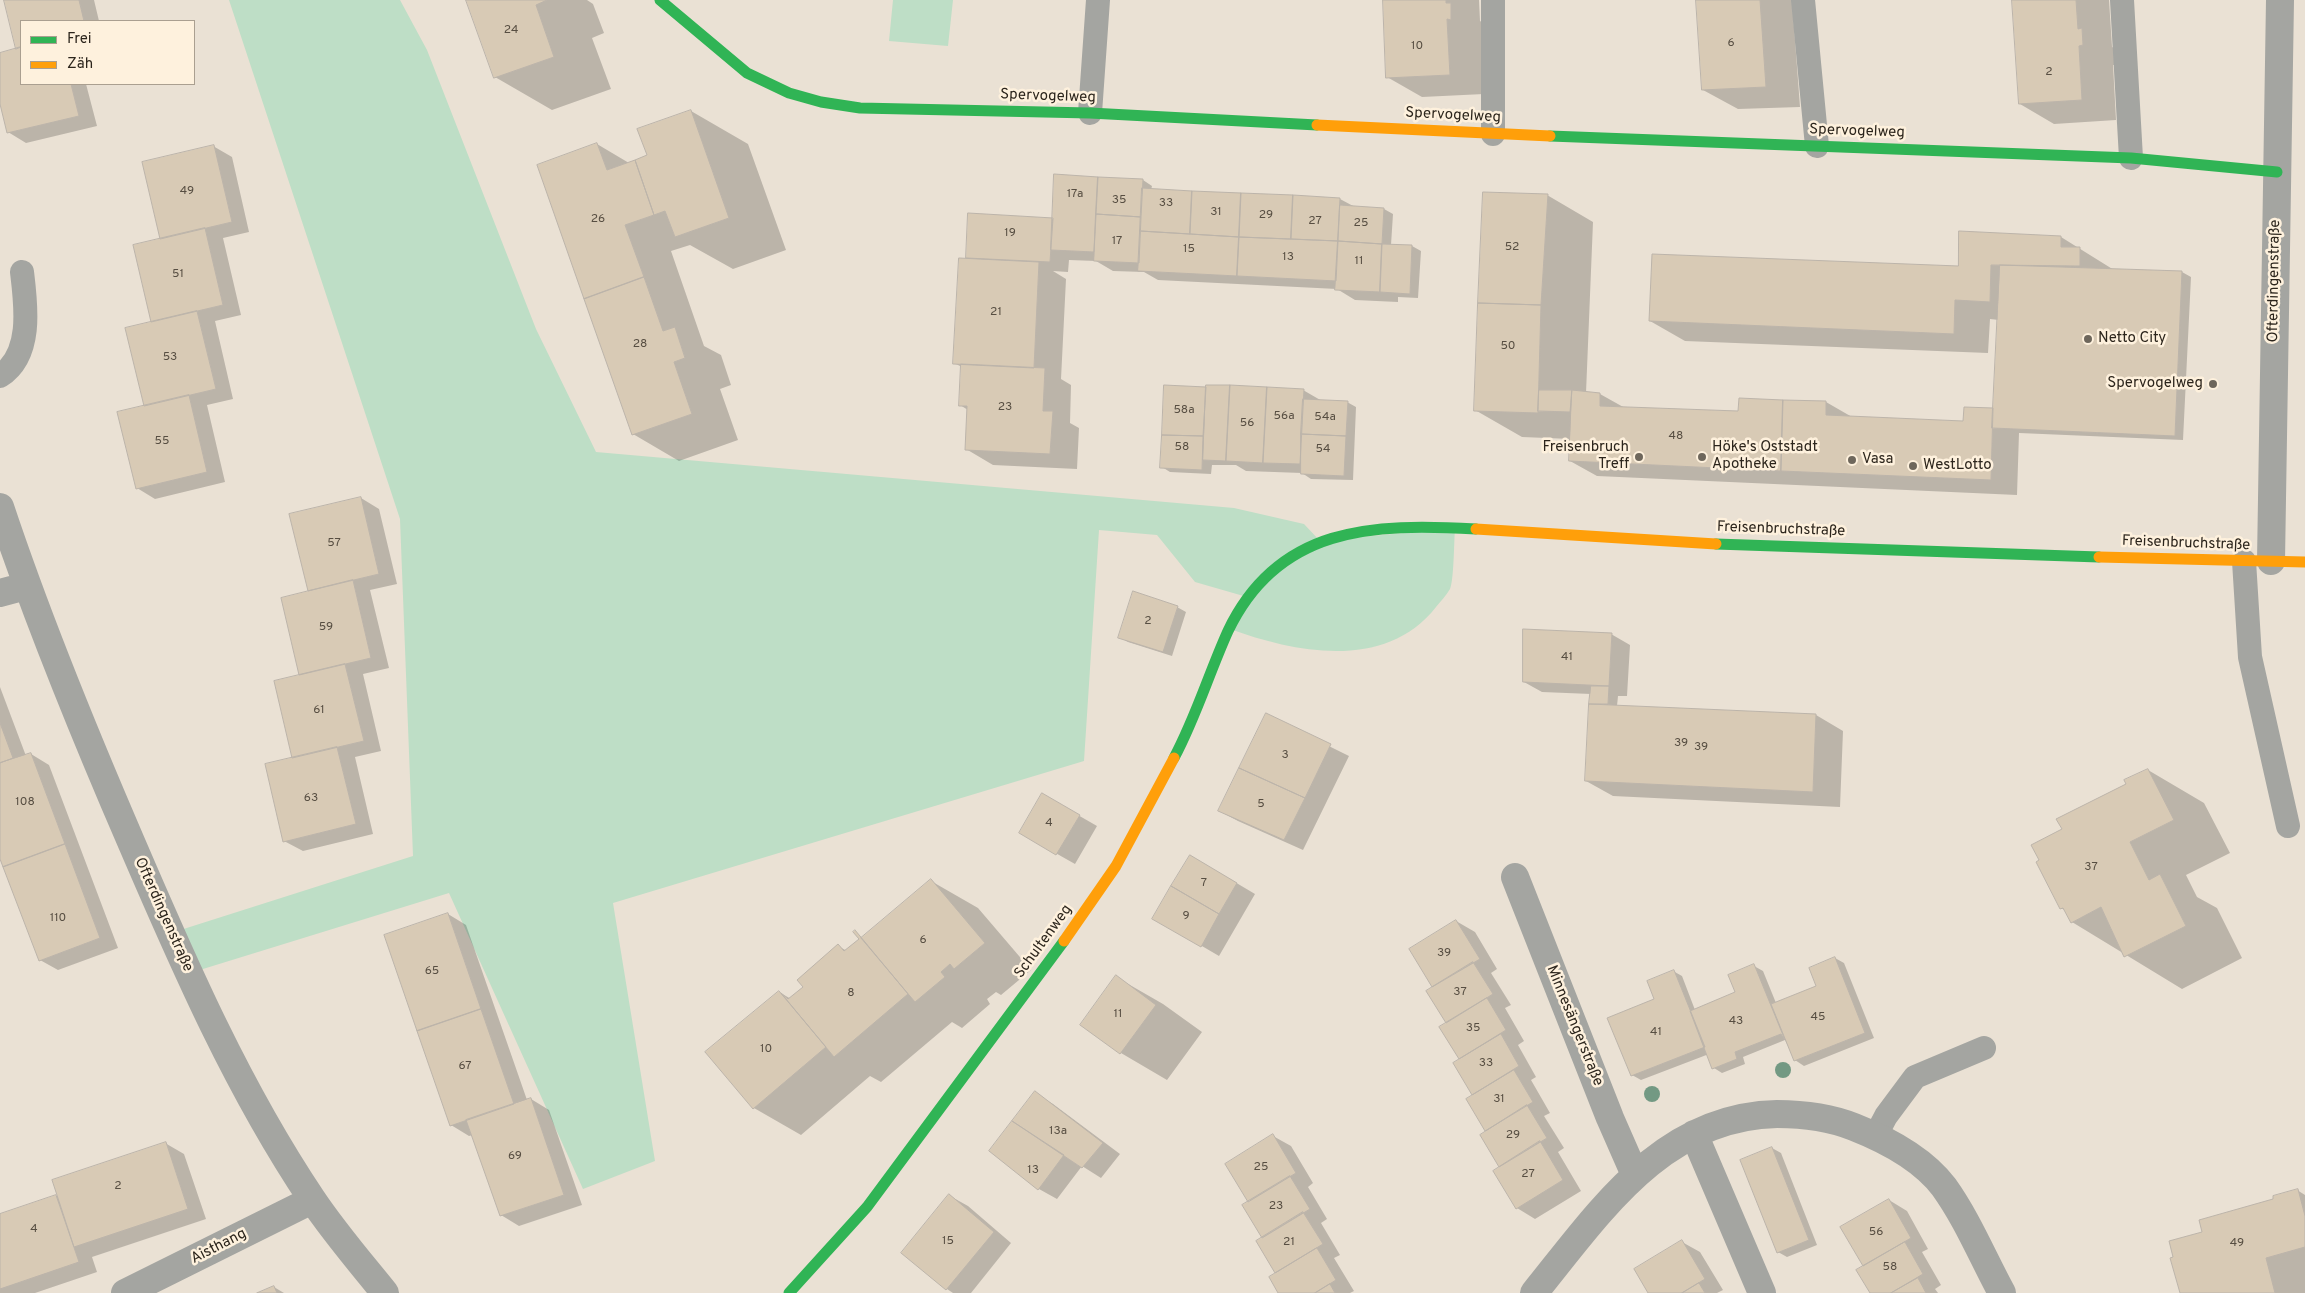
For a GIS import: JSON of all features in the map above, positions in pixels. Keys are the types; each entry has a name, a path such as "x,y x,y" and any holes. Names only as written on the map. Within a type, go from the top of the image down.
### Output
{"street":[{"name":"Spervogelweg","path":"660,0 748,73 789,93 821,102 860,108 1090,113 1493,134 2131,158 2276,172"},
{"name":"Ofterdingenstraße","path":"2271,561 2280,0"},
{"name":"Ofterdingenstraße","path":"0,506 26,586 114,803 180,954 242,1079 277,1144 312,1200 385,1293"},
{"name":"Freisenbruchstraße","path":"1267,574 1298,552 1314,544 1348,533 1422,527 1696,543 2305,562"},
{"name":"Schultenweg","path":"789,1293 867,1207 1063,943 1116,866 1179,749 1229,630 1256,585 1267,574"},
{"path":"0,593 26,586"},
{"name":"Minnesängerstraße","path":"1515,877 1610,1118 1635,1175"},
{"path":"1534,1293 1601,1212 1635,1175 1660,1153 1694,1134 1726,1120 1759,1114 1804,1114 1838,1121 1876,1135 1912,1157 1943,1186 1958,1209 2002,1293"},
{"path":"1694,1134 1762,1293"},
{"name":"Aisthang","path":"125,1293 312,1200"}],"lane":[{"path":"1090,113 1098,0"},
{"path":"1493,0 1493,134"},
{"path":"1803,0 1817,146"},
{"path":"2122,0 2131,158"},
{"path":"0,376 21,349 27,315 22,272"},
{"path":"2244,561 2250,657 2288,826"},
{"path":"1876,1135 1886,1116 1915,1077 1984,1048"}],"green space":[{"path":"229,0 400,0 427,50 536,329 596,452 1234,508 1304,524 1320,541 1455,528 1450,589 1436,607 1416,627 1392,641 1366,648 1339,651 1283,645 1230,629 1247,597 1195,582 1157,535 1099,530 1084,761 613,903 655,1161 583,1189 449,893 190,973 171,933 413,856 400,519"},
{"path":"893,0 953,0 948,46 889,41"}],"building":[{"path":"4,0 79,0 84,20 20,20 20,47 16,49"},
{"path":"466,0 547,0 536,5 554,57 494,78"},
{"path":"1383,0 1446,0 1446,3 1451,3 1451,20 1447,19 1450,75 1386,78"},
{"path":"1696,0 1760,0 1766,87 1702,90"},
{"path":"2012,0 2076,0 2078,29 2082,28 2083,45 2079,46 2082,100 2019,104"},
{"path":"20,47 20,85 71,85 79,116 7,133 0,104 0,53"},
{"path":"691,110 729,218 675,237 665,211 654,215 635,160 647,155 637,129"},
{"path":"597,143 607,170 635,160 654,215 625,225 644,277 584,299 537,165"},
{"path":"214,145 232,222 160,239 142,162"},
{"path":"1054,174 1098,177 1094,252 1051,250"},
{"path":"1098,177 1143,179 1141,217 1096,214"},
{"path":"1142,188 1192,191 1190,234 1140,231"},
{"path":"1192,191 1241,193 1239,237 1190,234"},
{"path":"1483,192 1548,194 1541,305 1478,303"},
{"path":"1241,193 1293,195 1291,239 1239,237"},
{"path":"1293,195 1340,198 1338,241 1291,239"},
{"path":"1340,205 1384,208 1382,244 1338,241"},
{"path":"968,213 1053,218 1050,262 966,258"},
{"path":"1096,214 1141,217 1139,263 1094,261"},
{"path":"205,228 223,305 151,322 133,245"},
{"path":"1140,231 1239,237 1237,276 1138,271"},
{"path":"1959,231 2061,236 2061,247 2080,247 2080,266 1991,265 1990,302 1955,300 1954,334 1649,321 1652,254 1958,266"},
{"path":"1239,237 1338,241 1336,281 1237,276"},
{"path":"1338,241 1382,244 1380,292 1335,290"},
{"path":"1382,244 1412,245 1410,294 1380,292"},
{"path":"959,258 1039,262 1034,368 953,364"},
{"name":"Netto City","path":"2000,265 2182,271 2175,436 1992,428"},
{"path":"644,277 663,331 675,327 685,358 674,362 692,414 632,435 584,299"},
{"path":"1478,303 1541,305 1538,413 1474,411"},
{"path":"197,311 216,389 144,406 125,328"},
{"path":"961,364 1045,368 1043,411 1053,411 1050,454 965,450 967,406 959,406"},
{"path":"1164,385 1206,387 1203,436 1162,435"},
{"path":"1206,385 1230,385 1226,461 1203,460"},
{"path":"1230,385 1267,387 1263,463 1226,461"},
{"path":"1267,387 1304,389 1300,464 1263,463"},
{"path":"1539,390 1572,390 1570,412 1538,411"},
{"path":"1572,390 1600,393 1600,406 1738,411 1739,398 1783,400 1781,471 1569,461"},
{"path":"189,395 207,472 136,489 117,412"},
{"path":"1303,399 1348,401 1346,436 1301,434"},
{"path":"1783,400 1826,401 1826,415 1963,421 1964,407 1993,408 1991,480 1781,471"},
{"path":"1301,434 1346,436 1344,476 1301,474"},
{"path":"1162,435 1203,436 1202,470 1160,468"},
{"path":"361,497 379,574 308,591 289,514"},
{"path":"353,580 371,658 299,675 281,598"},
{"path":"1133,591 1178,606 1163,652 1118,638"},
{"path":"1523,629 1612,633 1609,686 1523,682"},
{"path":"345,664 364,741 292,758 274,681"},
{"path":"1591,686 1609,686 1608,704 1589,704"},
{"path":"1589,704 1816,714 1813,792 1585,781"},
{"path":"1266,713 1331,744 1305,798 1239,768"},
{"path":"0,723 13,758 0,763"},
{"path":"337,747 356,824 283,842 265,764"},
{"path":"31,753 65,844 3,867 0,859 0,763"},
{"path":"1239,768 1305,798 1284,840 1218,811"},
{"path":"2148,769 2174,820 2130,842 2149,880 2160,874 2186,926 2124,957 2101,907 2071,923 2063,908 2060,909 2036,862 2039,860 2031,845 2062,829 2056,819 2126,784 2124,780"},
{"path":"1042,793 1080,815 1056,855 1019,833"},
{"path":"65,844 100,938 39,961 3,867"},
{"path":"1190,855 1237,883 1219,914 1171,886"},
{"path":"931,879 985,943 954,969 950,964 941,972 945,977 915,1002 861,938"},
{"path":"1171,886 1219,914 1201,947 1152,919"},
{"path":"448,913 481,1009 417,1031 384,935"},
{"path":"1456,920 1480,959 1432,987 1409,949"},
{"path":"855,930 908,994 834,1057 781,993 788,999 803,987 797,980 838,944 844,951 859,939 853,932"},
{"path":"1835,957 1865,1033 1794,1061 1771,1004 1816,986 1809,968"},
{"path":"1473,962 1493,994 1446,1023 1426,991"},
{"path":"1754,964 1785,1040 1781,1034 1735,1052 1737,1059 1712,1069 1690,1011 1735,992 1728,975"},
{"path":"1674,970 1705,1047 1631,1076 1607,1018 1654,999 1647,981"},
{"path":"1116,975 1156,1005 1120,1054 1080,1025"},
{"path":"779,991 826,1047 753,1109 705,1052"},
{"path":"1487,998 1506,1030 1459,1059 1439,1027"},
{"path":"481,1009 514,1104 450,1126 417,1031"},
{"path":"1501,1034 1519,1066 1472,1095 1453,1063"},
{"path":"1514,1070 1533,1102 1485,1131 1466,1099"},
{"path":"1035,1091 1103,1143 1082,1168 1012,1121"},
{"path":"531,1098 564,1195 500,1216 466,1120"},
{"path":"1527,1105 1547,1138 1499,1167 1480,1135"},
{"path":"1012,1121 1064,1155 1038,1190 989,1151"},
{"path":"1273,1134 1296,1173 1248,1202 1225,1164"},
{"path":"1540,1141 1563,1180 1516,1209 1493,1171"},
{"path":"166,1142 188,1209 74,1247 52,1180"},
{"path":"1772,1147 1809,1240 1777,1253 1740,1160"},
{"path":"1290,1176 1310,1209 1262,1238 1242,1205"},
{"path":"2298,1189 2305,1216 2305,1247 2266,1258 2275,1293 2180,1293 2170,1258 2173,1257 2169,1241 2202,1232 2199,1220 2273,1199 2273,1196"},
{"path":"949,1194 994,1232 946,1290 901,1253"},
{"path":"56,1195 79,1262 0,1289 0,1214"},
{"path":"1889,1199 1911,1238 1863,1266 1840,1227"},
{"path":"1303,1212 1323,1244 1275,1273 1256,1241"},
{"path":"1682,1240 1705,1279 1682,1293 1648,1293 1634,1269"},
{"path":"1905,1242 1923,1274 1891,1293 1870,1293 1856,1270"},
{"path":"1317,1248 1336,1280 1315,1293 1278,1293 1269,1277"},
{"path":"1918,1278 1926,1293 1891,1293"},
{"path":"1699,1283 1705,1293 1682,1293"},
{"path":"1330,1284 1335,1293 1315,1293"},
{"path":"274,1286 277,1293 257,1293"}],"traffic: fast":[{"path":"660,0 747,73 789,93 821,102 860,108 1090,113 1317,125"},
{"path":"1550,136 2131,158 2277,172"},
{"path":"1174,758 1189,727 1228,631 1249,596 1273,570 1301,551 1332,538 1365,531 1438,527 1476,529"},
{"path":"1716,544 2099,557"},
{"path":"789,1293 867,1207 1064,941"}],"traffic: slow":[{"path":"1317,125 1550,136"},
{"path":"1476,529 1716,544"},
{"path":"2099,557 2305,562"},
{"path":"1064,941 1116,866 1174,758"}],"place":[{"name":"Netto City","path":"2088,339"},
{"name":"Spervogelweg","path":"2213,384"},
{"name":"Freisenbruch Treff","path":"1639,457"},
{"name":"Höke's Oststadt Apotheke","path":"1702,457"},
{"name":"Vasa","path":"1852,460"},
{"name":"WestLotto","path":"1913,466"}]}
